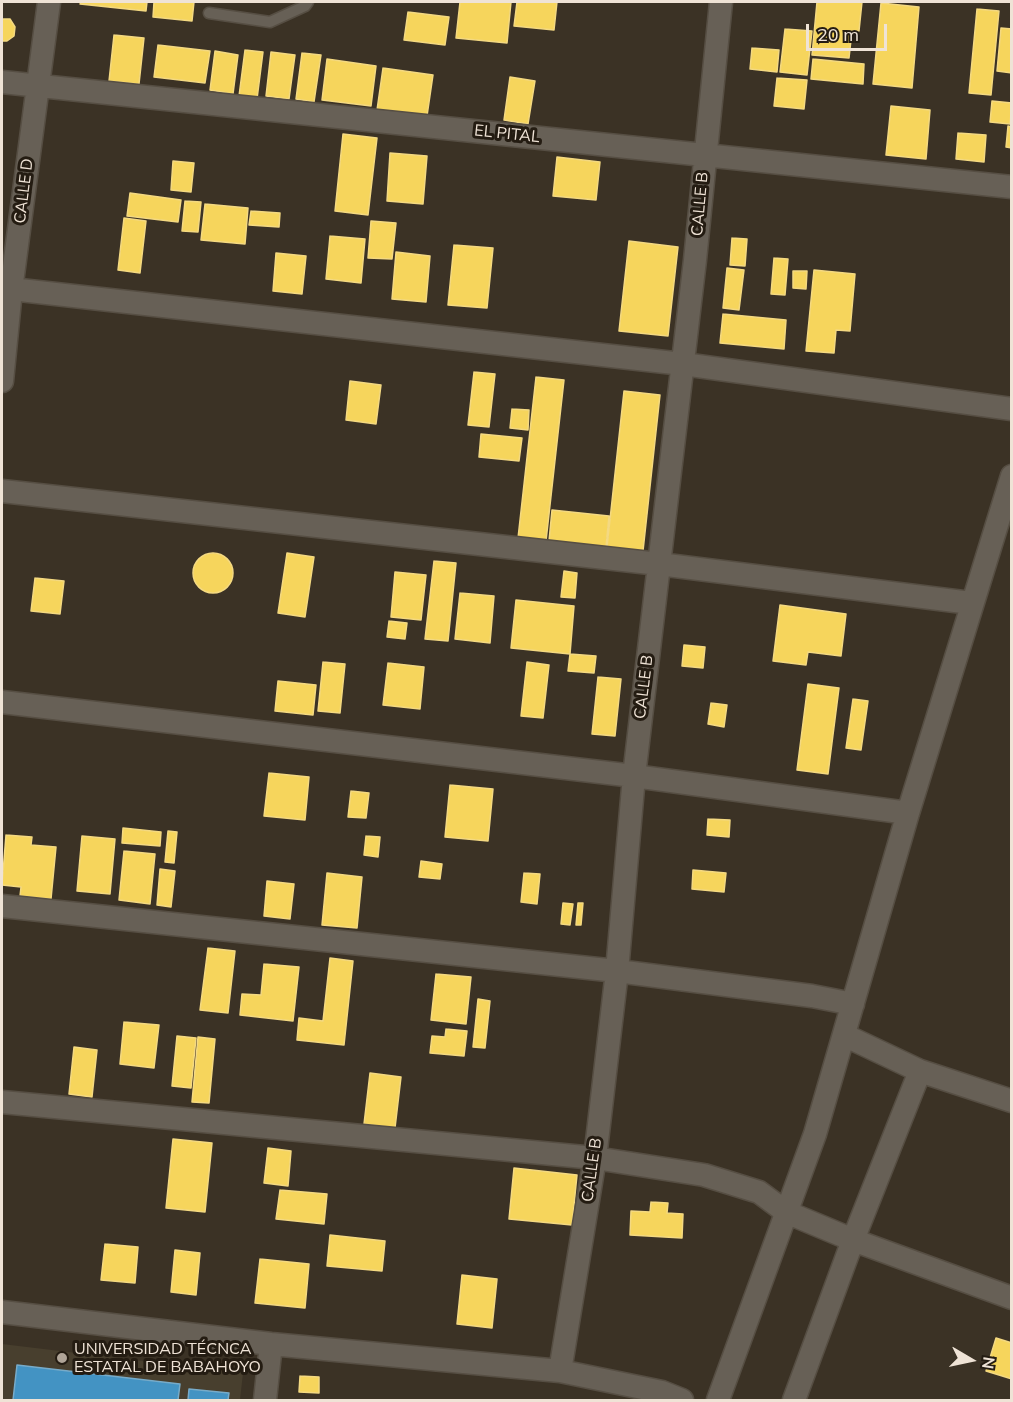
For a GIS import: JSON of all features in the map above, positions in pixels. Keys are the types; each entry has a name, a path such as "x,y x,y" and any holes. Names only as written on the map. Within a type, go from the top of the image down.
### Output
{"street":[{"name":"CALLE D","path":"2,381 6,289 49,2"},
{"name":"CALLE B","path":"560,1371 595,1158 617,972 634,776 683,364 721,2"},
{"name":"EL PITAL","path":"2,82 1011,187"},
{"path":"6,289 683,364 1011,409"},
{"path":"718,1401 815,1134 908,813 1011,476"},
{"path":"2,491 658,564 971,603"},
{"path":"2,702 634,776 908,813"},
{"path":"2,906 617,972 812,996 853,1004"},
{"path":"843,1035 920,1071 1011,1101"},
{"path":"794,1401 920,1071"},
{"path":"2,1102 595,1158 704,1175 759,1192 786,1212 854,1240 1011,1298"},
{"path":"2,1312 271,1344 560,1371 662,1392 682,1401"},
{"path":"265,1401 271,1344"}],"lane":[{"path":"209,13 270,22 305,6 308,2"}],"shaded area":[{"name":"UNIVERSIDAD TÉCNCA ESTATAL DE BABAHOYO","path":"2,1344 243,1373 240,1400 2,1400"}],"building: Viviendas":[{"path":"81,2 147,2 146,11 80,4"},
{"path":"154,2 194,2 192,21 153,17"},
{"path":"460,2 511,2 507,43 456,38"},
{"path":"517,2 557,2 554,30 514,26"},
{"path":"817,2 862,2 859,31 852,31 849,58 812,55"},
{"path":"881,3 919,7 912,88 873,84"},
{"path":"977,9 999,11 991,95 969,93"},
{"path":"408,12 449,17 445,45 404,40"},
{"path":"2,19 10,19 15,27 14,36 7,41 2,41"},
{"path":"1001,28 1012,29 1012,73 997,71"},
{"path":"785,29 812,31 807,75 780,72"},
{"path":"114,35 144,38 139,84 109,81"},
{"path":"158,45 210,51 205,83 154,77"},
{"path":"752,48 779,50 777,72 750,69"},
{"path":"245,50 263,52 257,99 239,96"},
{"path":"215,51 238,55 233,94 210,90"},
{"path":"271,52 295,55 289,99 266,96"},
{"path":"302,53 321,55 314,102 296,99"},
{"path":"327,59 376,66 371,106 322,100"},
{"path":"813,59 864,64 863,84 811,79"},
{"path":"383,68 433,75 427,116 377,110"},
{"path":"510,77 535,81 528,124 504,120"},
{"path":"777,78 807,80 804,109 774,106"},
{"path":"992,101 1012,103 1010,124 990,122"},
{"path":"891,106 930,110 926,159 886,155"},
{"path":"1008,126 1012,127 1012,148 1006,147"},
{"path":"958,133 986,135 984,162 956,159"},
{"path":"343,134 377,138 368,215 335,211"},
{"path":"390,153 427,156 423,204 387,201"},
{"path":"557,157 600,162 596,200 553,196"},
{"path":"173,161 194,163 191,192 171,190"},
{"path":"130,193 181,200 178,222 127,216"},
{"path":"185,201 201,202 198,232 182,231"},
{"path":"205,204 248,208 245,244 201,240"},
{"path":"251,211 280,213 279,227 249,225"},
{"path":"124,218 146,221 140,273 118,270"},
{"path":"371,221 396,223 392,259 368,258"},
{"path":"330,236 365,239 361,283 326,279"},
{"path":"732,238 747,239 745,266 730,265"},
{"path":"629,241 678,247 668,336 619,331"},
{"path":"454,245 493,248 487,308 448,305"},
{"path":"396,252 430,256 426,302 392,299"},
{"path":"276,253 306,256 302,294 273,291"},
{"path":"774,258 788,259 785,295 771,294"},
{"path":"727,268 744,270 739,310 723,308"},
{"path":"814,270 855,274 850,331 836,330 834,353 806,351"},
{"path":"793,271 807,271 806,289 793,288"},
{"path":"723,314 786,320 784,349 720,343"},
{"path":"474,372 495,374 489,427 468,425"},
{"path":"536,377 564,380 546,541 518,538"},
{"path":"350,381 381,385 376,424 346,420"},
{"path":"624,391 660,395 643,551 607,547"},
{"path":"512,409 529,410 528,430 510,428"},
{"path":"481,434 522,438 519,461 479,457"},
{"path":"552,510 609,516 606,547 549,541"},
{"path":"213,553 221,554 227,559 232,565 232,581 227,587 221,592 213,593 205,592 199,587 194,581 193,573 194,565 199,559 205,554"},
{"path":"287,553 314,557 305,617 278,613"},
{"path":"434,561 456,563 448,641 425,639"},
{"path":"564,571 577,573 575,598 561,597"},
{"path":"395,572 426,575 421,620 391,617"},
{"path":"35,578 64,581 60,614 31,611"},
{"path":"460,593 494,596 490,643 455,639"},
{"path":"516,600 574,606 570,654 511,648"},
{"path":"780,605 846,614 841,656 808,652 806,665 773,661"},
{"path":"389,621 407,623 405,639 387,637"},
{"path":"684,645 705,647 703,668 682,666"},
{"path":"570,654 596,656 594,673 568,671"},
{"path":"323,662 345,664 340,713 318,711"},
{"path":"527,662 549,665 543,718 521,716"},
{"path":"388,663 424,667 420,709 383,705"},
{"path":"598,677 621,679 615,736 592,734"},
{"path":"278,681 316,685 313,715 275,711"},
{"path":"808,684 839,688 828,774 797,770"},
{"path":"853,699 868,701 861,750 846,748"},
{"path":"711,703 727,705 724,727 708,724"},
{"path":"269,773 309,777 305,820 264,816"},
{"path":"450,785 493,789 488,841 445,837"},
{"path":"351,791 369,793 366,818 348,817"},
{"path":"708,819 730,820 729,837 707,835"},
{"path":"123,828 161,832 160,846 122,843"},
{"path":"168,831 177,832 174,863 165,862"},
{"path":"6,835 32,837 31,845 56,847 51,899 20,896 21,887 2,885"},
{"path":"82,836 115,839 110,894 77,891"},
{"path":"366,836 380,837 378,857 364,855"},
{"path":"124,851 155,854 150,904 119,900"},
{"path":"421,861 442,864 440,879 419,877"},
{"path":"160,869 175,871 171,907 157,905"},
{"path":"693,870 726,873 724,892 692,889"},
{"path":"327,873 362,877 357,928 322,925"},
{"path":"524,873 540,874 537,904 521,902"},
{"path":"267,881 294,884 290,919 264,916"},
{"path":"563,903 573,904 570,925 561,924"},
{"path":"578,903 583,903 581,925 576,925"},
{"path":"208,948 235,951 228,1013 200,1010"},
{"path":"330,958 353,961 344,1045 297,1040 299,1018 323,1021"},
{"path":"264,964 299,967 293,1021 240,1015 242,994 261,995"},
{"path":"436,974 471,977 466,1024 431,1020"},
{"path":"478,999 490,1001 485,1048 473,1047"},
{"path":"124,1022 159,1025 154,1068 120,1064"},
{"path":"446,1029 467,1031 464,1056 430,1053 432,1036 445,1037"},
{"path":"177,1036 196,1038 191,1088 172,1086"},
{"path":"198,1037 215,1039 209,1103 192,1102"},
{"path":"74,1047 97,1050 92,1097 69,1094"},
{"path":"370,1073 401,1077 395,1128 364,1124"},
{"path":"173,1139 212,1143 205,1212 166,1208"},
{"path":"268,1148 291,1151 288,1186 264,1183"},
{"path":"514,1168 577,1175 572,1225 509,1219"},
{"path":"280,1190 327,1194 324,1224 276,1219"},
{"path":"651,1202 668,1203 667,1213 683,1214 682,1238 630,1235 631,1211 650,1212"},
{"path":"330,1235 385,1241 382,1271 327,1266"},
{"path":"105,1244 138,1247 135,1283 101,1280"},
{"path":"175,1250 200,1253 196,1295 171,1292"},
{"path":"260,1259 309,1264 305,1308 255,1303"},
{"path":"462,1275 497,1279 492,1328 457,1324"},
{"path":"996,1338 1012,1343 1012,1379 986,1371"},
{"path":"300,1376 319,1377 319,1393 299,1392"}],"building: Escuelas":[{"path":"17,1365 180,1384 178,1400 13,1400"},
{"path":"189,1389 229,1393 228,1400 188,1400"}],"place":[{"name":"UNIVERSIDAD TÉCNCA ESTATAL DE BABAHOYO","path":"62,1358"}]}
